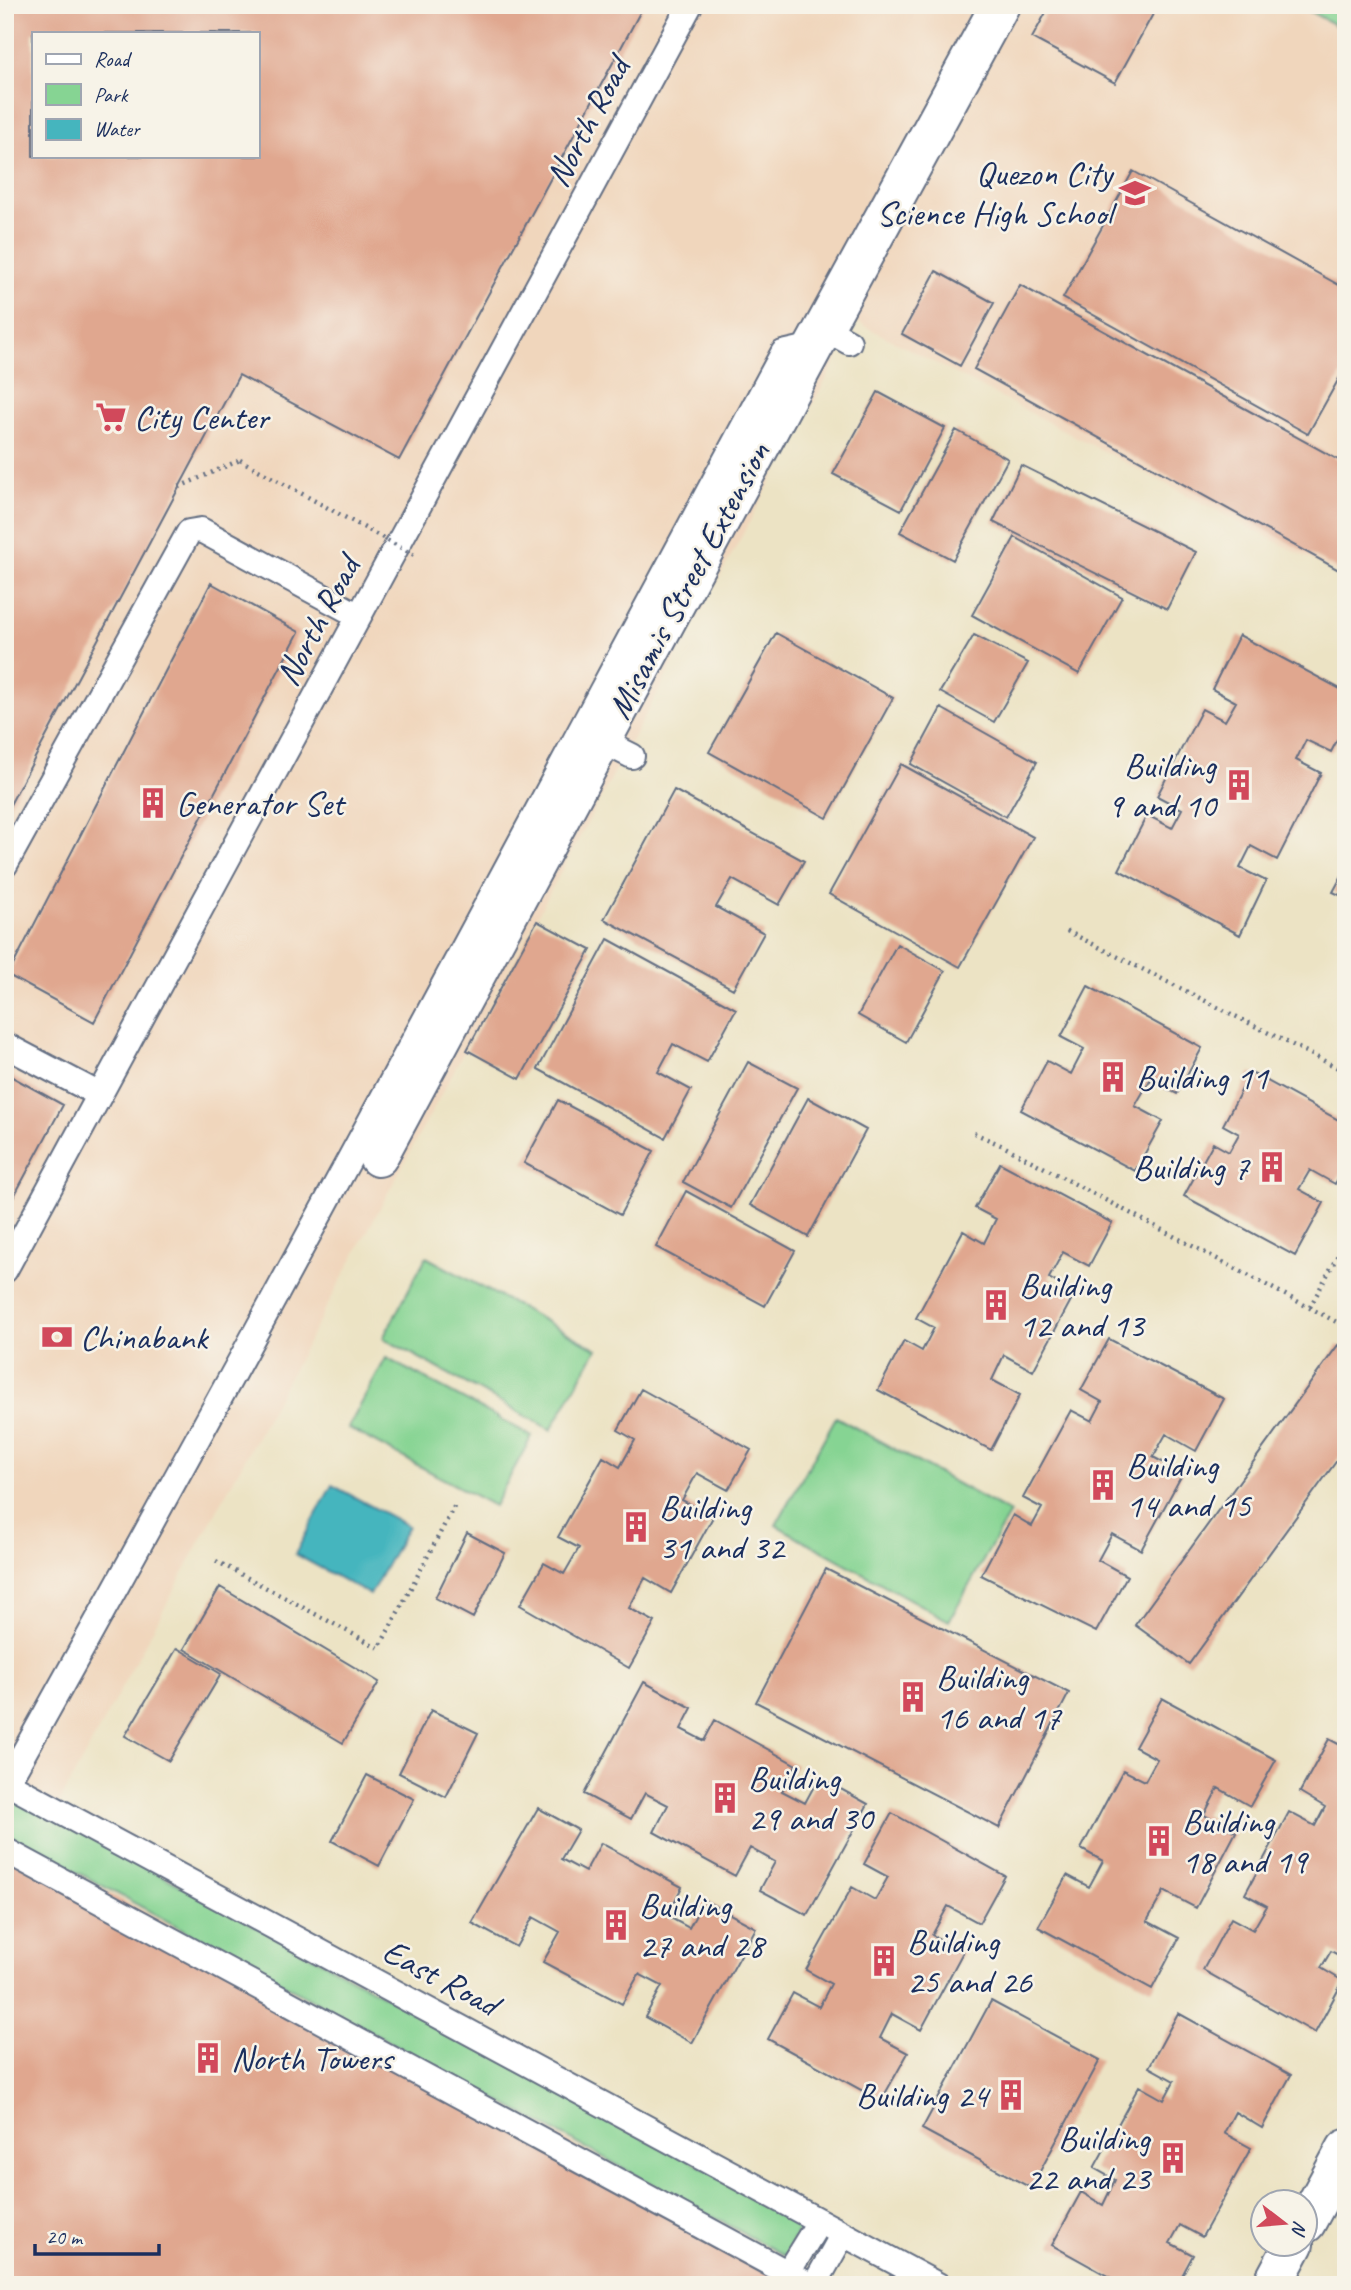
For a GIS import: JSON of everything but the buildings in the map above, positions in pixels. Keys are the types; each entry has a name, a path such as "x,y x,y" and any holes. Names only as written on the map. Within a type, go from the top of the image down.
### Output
{"street":[{"name":"Misamis Street Extension","path":"378,1157 617,749 829,338 984,60 1000,5"},
{"path":"1320,2197 1346,2149"},
{"path":"1272,2285 1287,2258"}],"lane":[{"name":"North Road","path":"5,1270 690,5"},
{"path":"6,1782 103,1611 342,1172 783,353 829,338"},
{"path":"5,865 189,532 201,530 359,616"},
{"path":"5,1045 100,1095"},
{"name":"East Road","path":"6,1782 938,2285"},
{"path":"5,1850 784,2279 815,2284 843,2234"},
{"path":"784,2279 819,2222"}],"path":[{"path":"179,487 240,460 416,556"},
{"path":"1067,931 1346,1072"},
{"path":"974,1133 1346,1327"},
{"path":"1310,1307 1346,1240"},
{"path":"216,1561 379,1647 456,1503"}],"shaded area":[{"path":"5,5 1346,5 1346,578 857,322 26,1865 5,2285"}],"green space":[{"path":"1298,5 1346,5 1346,31"},
{"path":"426,1257 597,1349 551,1430 383,1338"},
{"path":"386,1358 532,1436 494,1506 348,1428"},
{"path":"836,1417 1010,1513 949,1621 776,1525"},
{"path":"5,1791 803,2221 785,2256 5,1833"}],"water":[{"path":"332,1485 408,1526 370,1595 295,1554"}],"place":[{"name":"Quezon City Science High School","path":"1135,193"},
{"name":"City Center","path":"111,417"},
{"name":"Building 9 and 10","path":"1239,785"},
{"name":"Generator Set","path":"153,803"},
{"name":"Building 11","path":"1113,1077"},
{"name":"Building 7","path":"1272,1167"},
{"name":"Building 12 and 13","path":"996,1305"},
{"name":"Chinabank","path":"57,1337"},
{"name":"Building 14 and 15","path":"1103,1485"},
{"name":"Building 31 and 32","path":"636,1527"},
{"name":"Building 16 and 17","path":"913,1697"},
{"name":"Building 29 and 30","path":"725,1798"},
{"name":"Building 18 and 19","path":"1159,1841"},
{"name":"Building 27 and 28","path":"616,1925"},
{"name":"Building 25 and 26","path":"884,1961"},
{"name":"North Towers","path":"208,2058"},
{"name":"Building 24","path":"1011,2095"},
{"name":"Building 22 and 23","path":"1173,2158"}]}
